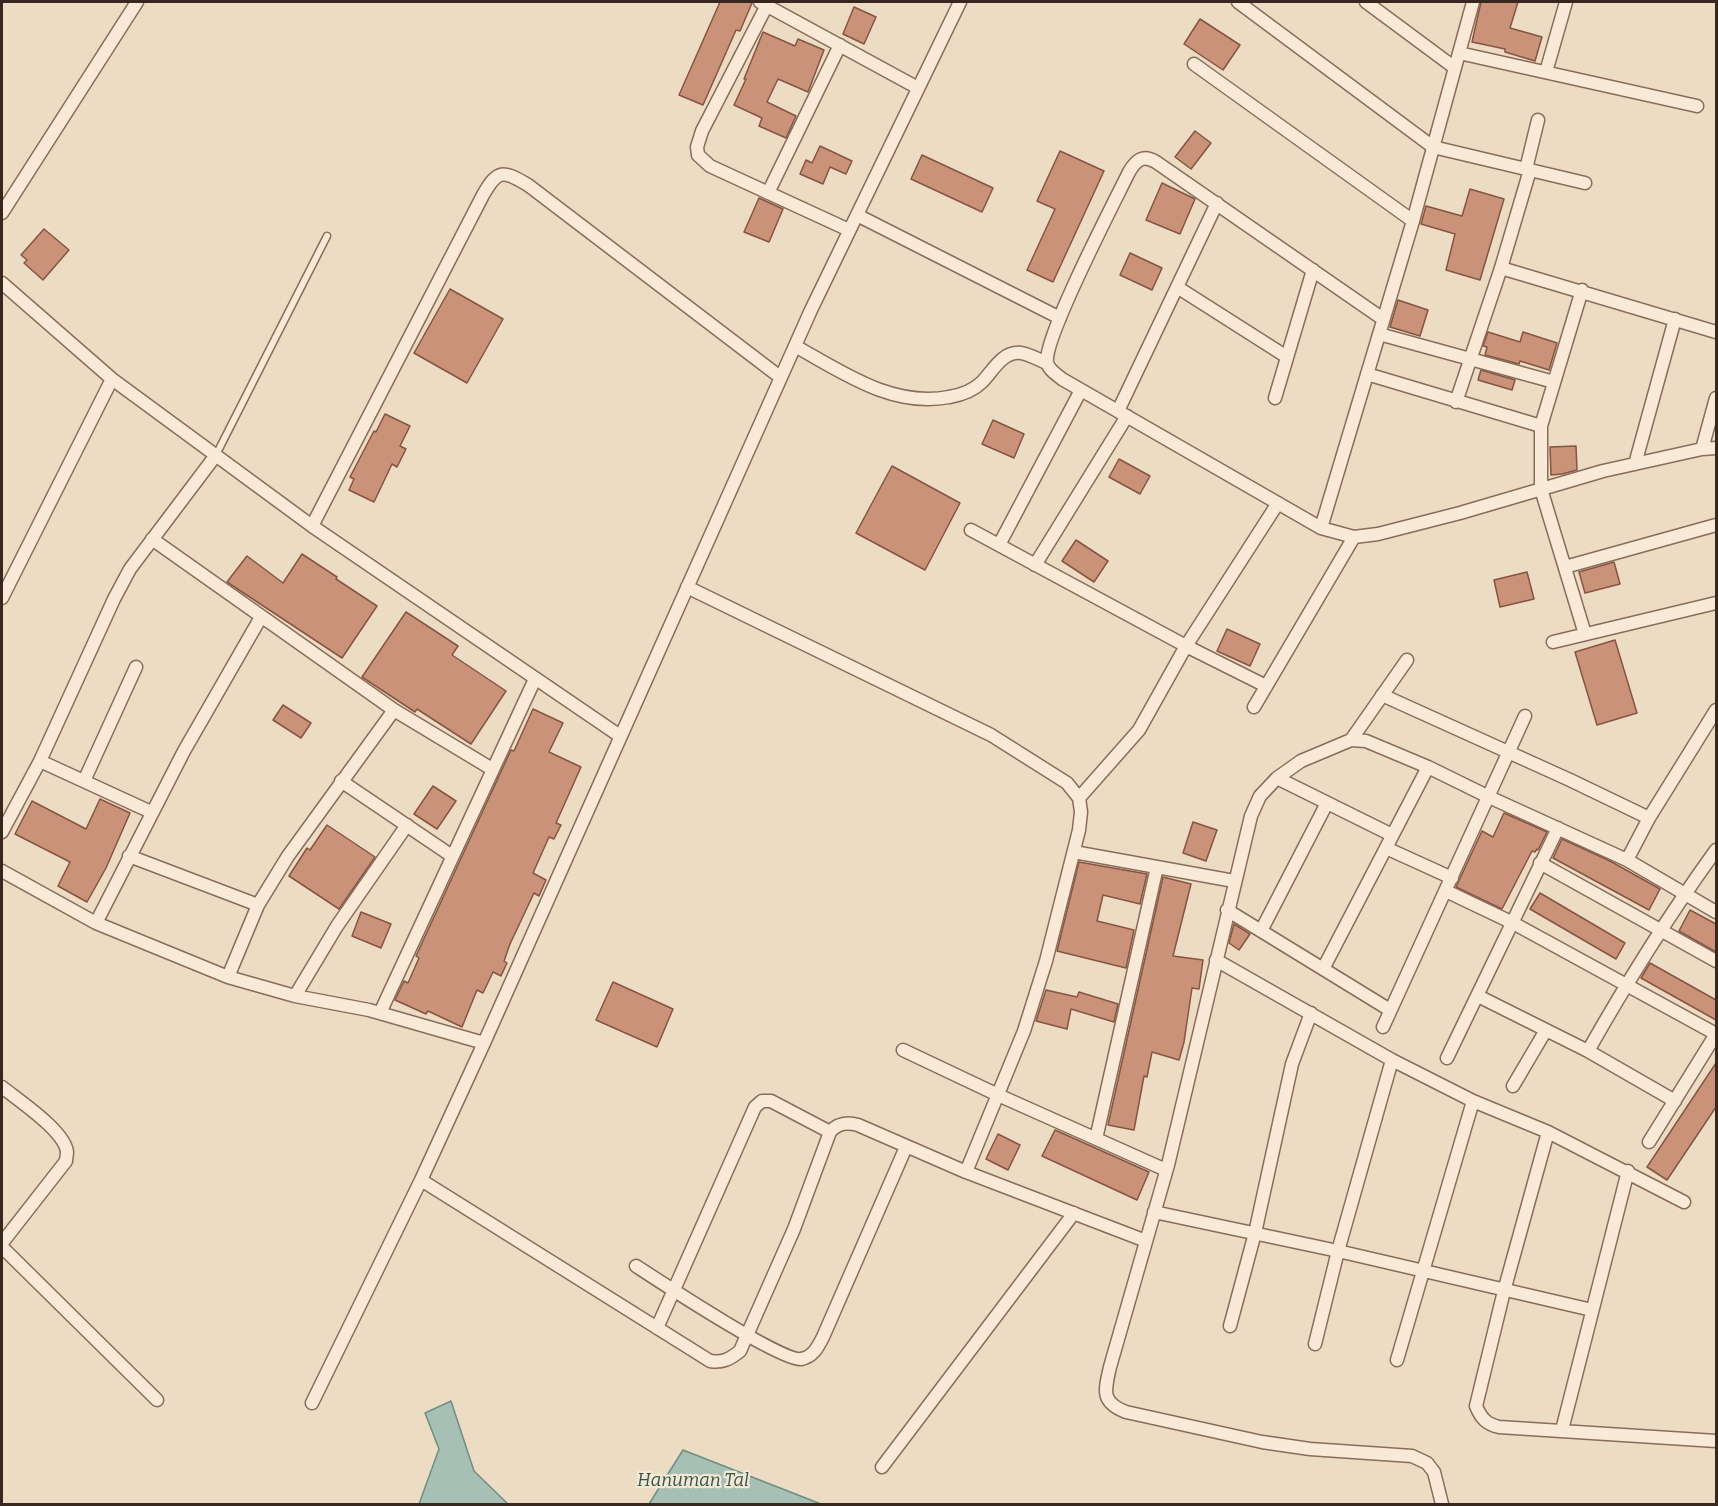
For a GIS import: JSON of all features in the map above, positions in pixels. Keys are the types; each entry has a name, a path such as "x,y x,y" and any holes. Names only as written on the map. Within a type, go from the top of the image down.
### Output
{"street":[{"path":"2,213 137,2"},
{"path":"312,1403 421,1180 484,1043 780,377 960,2"},
{"path":"1238,2 1433,147 1586,183"},
{"path":"1366,2 1455,68"},
{"path":"1321,528 1413,221 1473,2"},
{"path":"1546,72 1566,2"},
{"path":"849,230 710,166 698,155 697,147 702,131 764,3 918,88"},
{"path":"768,193 840,45"},
{"path":"1459,53 1697,106"},
{"path":"1194,64 1413,221"},
{"path":"1456,402 1501,268 1528,169 1538,120"},
{"path":"1047,363 1048,352 1060,318 1136,161 1149,158 1383,319"},
{"path":"312,526 483,195 491,181 500,176 510,174 528,184 780,377"},
{"path":"1035,565 1122,414 1177,287 1217,203"},
{"path":"857,215 1060,318"},
{"path":"1501,268 1582,290 1716,332"},
{"path":"1275,398 1313,270"},
{"path":"2,283 112,379 312,526 620,736"},
{"path":"1177,287 1287,357"},
{"path":"1582,290 1541,426 1541,489 1585,634"},
{"path":"1635,464 1674,319"},
{"path":"1379,334 1554,382"},
{"path":"795,346 879,391 900,397 947,398 969,392 981,383 1000,361 1010,355 1021,353 1047,363 1052,371 1062,379 1321,528 1354,537 1378,534 1635,464 1716,448"},
{"path":"1367,374 1541,426"},
{"path":"2,598 112,379"},
{"path":"999,545 1081,390"},
{"path":"1702,449 1716,398"},
{"path":"2,832 40,761 130,569 216,455"},
{"path":"1078,798 1139,730 1186,646 1278,503"},
{"path":"1565,567 1716,525"},
{"path":"971,530 1186,646 1266,686"},
{"path":"1254,707 1354,537"},
{"path":"152,539 393,710 492,769"},
{"path":"687,587 991,735 1067,783 1078,798 1081,812 1079,830 1046,961 1024,1031 966,1172"},
{"path":"1553,642 1716,603"},
{"path":"96,923 151,812 261,617"},
{"path":"1351,740 1407,660"},
{"path":"84,781 136,667"},
{"path":"380,1013 535,680"},
{"path":"1382,695 1649,818"},
{"path":"228,977 258,905 288,856 393,710"},
{"path":"1627,860 1649,818 1716,710"},
{"path":"1383,1027 1525,716"},
{"path":"1442,1504 1434,1472 1427,1463 1412,1456 1310,1449 1262,1442 1126,1412 1113,1407 1107,1399 1106,1388 1166,1170 1234,881 1251,816 1260,796 1277,778 1301,761 1351,740 1366,741 1428,766 1489,797 1627,860 1716,912"},
{"path":"40,761 151,812"},
{"path":"1323,969 1428,766"},
{"path":"1277,778 1392,836"},
{"path":"341,781 452,856"},
{"path":"1261,931 1327,803"},
{"path":"295,996 343,917 407,825"},
{"path":"1447,1058 1558,828"},
{"path":"1386,848 1452,878"},
{"path":"1074,852 1234,881"},
{"path":"1588,1051 1661,930 1716,853"},
{"path":"129,856 258,905"},
{"path":"1540,863 1716,961"},
{"path":"1096,1139 1157,867"},
{"path":"2,871 96,923 228,977 295,996 380,1013 484,1043"},
{"path":"1446,891 1513,923 1716,1034 1649,1142"},
{"path":"1227,910 1390,1010"},
{"path":"1216,960 1392,1060 1473,1101 1548,1132 1628,1171 1684,1202"},
{"path":"1478,996 1588,1051 1675,1101"},
{"path":"1230,1326 1255,1233 1292,1064 1311,1013"},
{"path":"1513,1086 1546,1030"},
{"path":"903,1050 1166,1170"},
{"path":"1315,1344 1338,1251 1392,1060"},
{"path":"2,1087 49,1126 62,1140 67,1151 66,1161 2,1245 157,1400"},
{"path":"657,1328 755,1107 762,1101 771,1101 830,1132"},
{"path":"1397,1360 1473,1101"},
{"path":"421,1180 710,1361 719,1363 731,1359 740,1351 794,1229 830,1132 836,1126 848,1123 858,1125 966,1172 1146,1241"},
{"path":"1548,1132 1504,1291 1476,1406 1480,1417 1489,1424 1499,1427 1716,1441"},
{"path":"636,1266 747,1335 792,1358 803,1359 815,1352 824,1337 906,1147"},
{"path":"1562,1430 1628,1171"},
{"path":"1154,1212 1338,1251 1592,1310"},
{"path":"882,1467 1074,1213"}],"lane":[{"path":"216,455 327,236"}],"water":[{"path":"451,1401 474,1471 508,1504 419,1504 439,1449 425,1413"},
{"name":"Hanuman Tal","path":"683,1450 821,1504 649,1504"}],"building":[{"path":"720,2 752,3 740,31 736,30 703,105 679,95"},
{"path":"1481,2 1518,2 1510,28 1542,37 1535,61 1505,52 1505,49 1472,42"},
{"path":"854,7 876,17 864,44 843,34"},
{"path":"1200,19 1240,45 1223,70 1184,44"},
{"path":"763,32 795,46 798,39 824,50 808,92 778,79 767,102 796,116 786,138 759,126 762,118 734,105"},
{"path":"1195,131 1211,143 1191,169 1175,157"},
{"path":"820,146 852,161 846,174 830,167 823,184 800,174 806,160 812,163"},
{"path":"1060,151 1104,171 1053,282 1027,270 1055,209 1037,201"},
{"path":"922,155 993,188 982,212 911,179"},
{"path":"1162,183 1195,199 1180,234 1146,220"},
{"path":"1470,189 1504,199 1480,280 1446,270 1455,234 1421,224 1426,206 1462,216"},
{"path":"759,198 783,209 769,242 744,232"},
{"path":"44,229 69,250 43,280 24,263 27,260 21,255"},
{"path":"1130,253 1162,268 1152,290 1120,275"},
{"path":"450,289 503,319 467,383 414,353"},
{"path":"1398,300 1428,310 1420,336 1390,327"},
{"path":"1488,332 1520,342 1523,332 1557,343 1549,370 1520,361 1519,364 1485,355 1487,347 1483,346"},
{"path":"1481,370 1515,380 1512,390 1478,380"},
{"path":"385,414 410,426 400,446 406,449 397,467 392,464 374,502 349,490 354,479 350,477"},
{"path":"993,420 1024,434 1014,458 982,444"},
{"path":"1576,446 1577,470 1551,475 1550,447"},
{"path":"1119,459 1150,476 1140,494 1109,477"},
{"path":"892,466 960,503 925,570 856,533"},
{"path":"1076,540 1108,561 1094,582 1062,561"},
{"path":"302,554 377,606 342,658 227,582 247,556 283,583"},
{"path":"1614,562 1620,584 1585,593 1579,572"},
{"path":"1527,572 1534,599 1500,607 1494,580"},
{"path":"406,612 458,646 452,655 506,691 471,744 417,709 415,712 362,677"},
{"path":"1227,629 1260,644 1250,666 1217,651"},
{"path":"1615,640 1637,713 1597,725 1575,652"},
{"path":"283,705 311,723 301,738 273,720"},
{"path":"533,709 563,723 549,752 581,767 556,823 561,825 554,839 549,837 533,873 546,880 539,896 534,893 510,944 504,961 507,963 501,976 493,972 483,993 477,990 462,1027 428,1011 426,1014 395,1000 404,981 408,983 419,958 416,956 511,750 514,751"},
{"path":"433,786 456,801 437,829 414,814"},
{"path":"100,799 130,813 106,868 87,902 58,886 70,862 15,834 32,801 86,829"},
{"path":"1504,813 1547,832 1538,850 1532,851 1502,909 1456,887 1482,831 1493,837"},
{"path":"1193,822 1217,830 1206,861 1183,853"},
{"path":"327,825 375,857 339,909 289,876 307,848 310,850"},
{"path":"1562,839 1610,861 1660,889 1649,910 1553,858"},
{"path":"1079,862 1147,874 1140,904 1103,895 1097,921 1134,930 1126,968 1057,951"},
{"path":"1163,877 1191,884 1173,956 1203,960 1199,989 1192,988 1179,1060 1152,1052 1147,1077 1144,1076 1134,1130 1108,1125"},
{"path":"1540,893 1625,943 1616,959 1530,909"},
{"path":"1690,910 1716,924 1716,952 1679,931"},
{"path":"361,912 391,924 381,948 352,936"},
{"path":"1234,924 1250,934 1239,950 1229,943"},
{"path":"1650,963 1716,1000 1716,1020 1641,978"},
{"path":"613,982 673,1009 657,1047 596,1020"},
{"path":"1046,990 1077,997 1079,992 1118,1004 1114,1022 1071,1009 1067,1029 1036,1021"},
{"path":"1716,1063 1716,1107 1667,1180 1647,1167"},
{"path":"1055,1130 1149,1172 1137,1200 1042,1156"},
{"path":"998,1134 1020,1145 1008,1170 986,1159"}]}
